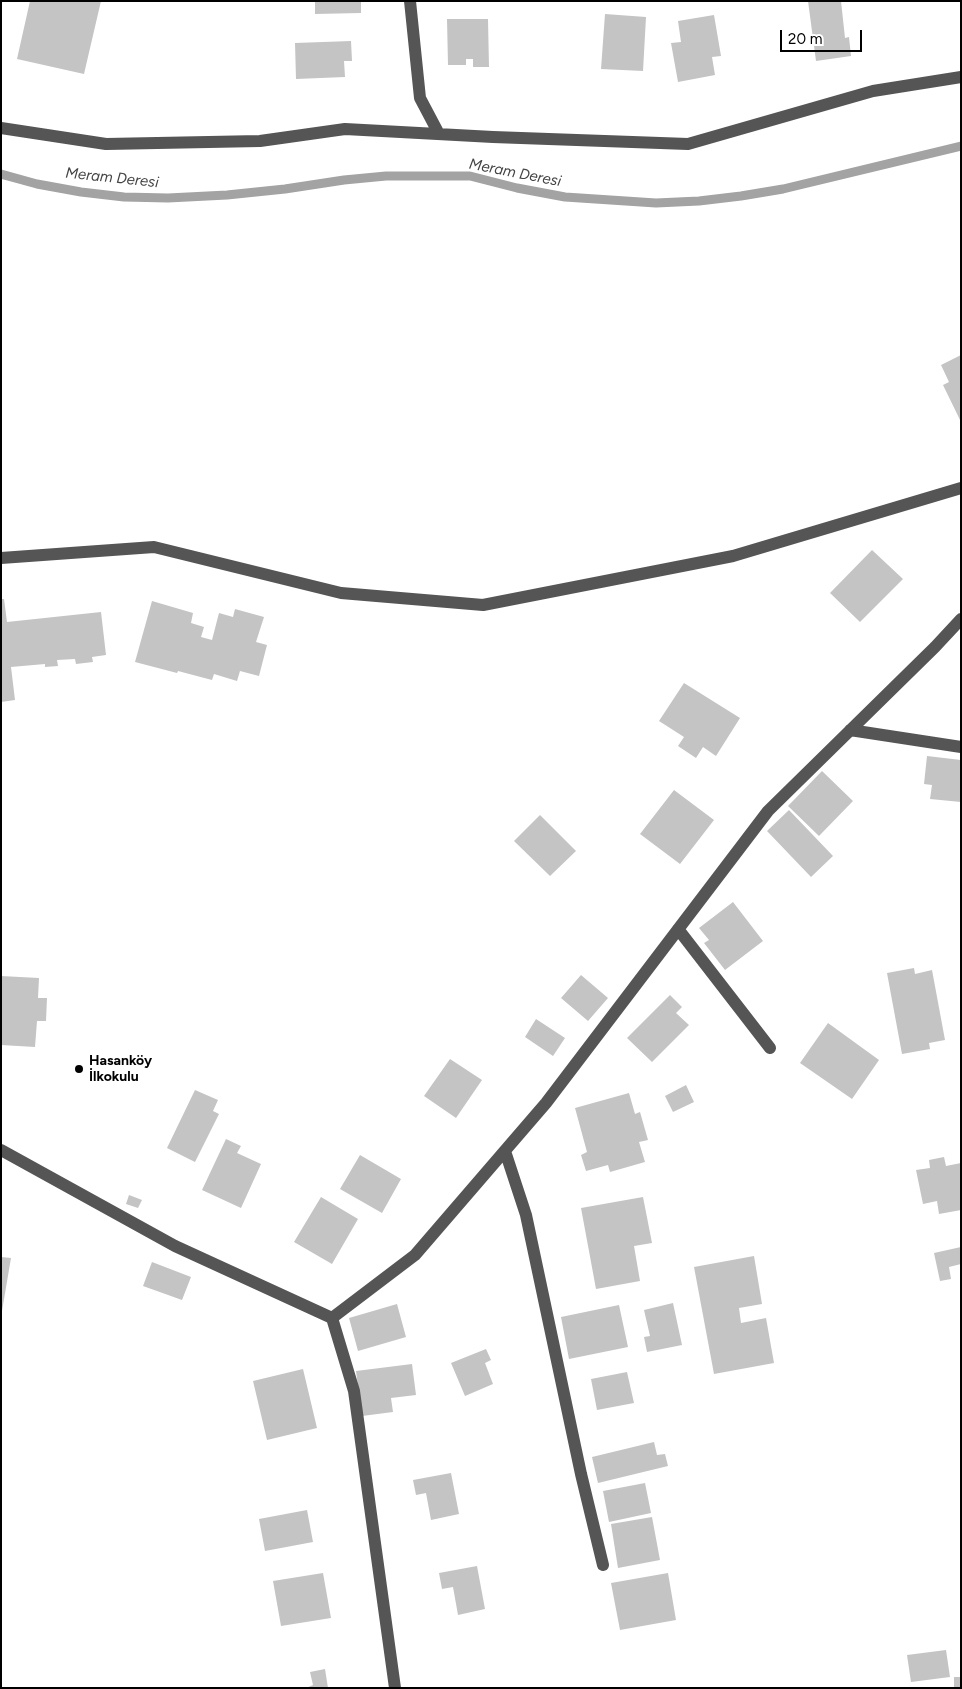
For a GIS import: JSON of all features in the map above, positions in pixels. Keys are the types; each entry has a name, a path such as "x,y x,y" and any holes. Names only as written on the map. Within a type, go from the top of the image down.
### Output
{"street":[{"path":"410,1 420,98 439,134"},
{"path":"1,128 106,144 260,141 345,129 688,144 873,91 961,77"},
{"path":"1,558 154,547 341,592 484,605 733,556 961,488"},
{"path":"332,1318 415,1255 546,1103 768,811 935,647 961,619"},
{"path":"850,730 961,747"},
{"path":"678,929 770,1048"},
{"path":"1,1150 175,1246 332,1318 354,1391 395,1688"},
{"path":"505,1151 526,1215 581,1474 603,1566"}],"building":[{"path":"30,1 101,1 84,74 17,59"},
{"path":"315,1 361,1 361,13 315,14"},
{"path":"808,1 841,1 845,38 849,37 851,56 816,61"},
{"path":"605,14 646,17 643,71 601,69"},
{"path":"714,15 721,56 712,57 715,75 678,82 671,43 681,42 678,21"},
{"path":"447,19 488,19 489,67 473,67 473,59 466,59 466,65 448,65"},
{"path":"351,41 352,61 344,61 345,77 296,79 295,43"},
{"path":"961,355 961,422 943,385 949,382 941,365"},
{"path":"872,550 903,579 860,622 830,593"},
{"path":"1,599 4,599 7,622 101,612 106,655 92,657 93,662 76,664 75,659 57,660 58,666 45,667 45,664 11,667 15,700 1,702"},
{"path":"152,601 193,613 191,623 204,627 201,637 212,640 219,613 233,617 235,609 264,617 256,642 267,645 259,676 240,671 237,681 214,674 212,680 135,662"},
{"path":"684,683 740,718 716,756 703,747 696,758 678,746 684,737 659,721"},
{"path":"927,756 961,760 961,802 930,799 932,785 924,784"},
{"path":"822,771 853,801 819,836 788,806"},
{"path":"674,790 714,820 680,864 640,834"},
{"path":"789,810 833,856 811,877 767,831"},
{"path":"540,815 576,851 550,876 514,841"},
{"path":"733,902 763,941 725,970 704,943 709,940 699,928"},
{"path":"914,968 915,974 932,970 945,1040 929,1043 930,1049 902,1054 887,973"},
{"path":"581,975 608,998 588,1021 561,998"},
{"path":"1,976 39,978 38,998 47,998 46,1021 37,1021 35,1047 1,1045"},
{"path":"670,995 682,1007 676,1013 689,1025 652,1062 627,1038"},
{"path":"536,1019 565,1038 553,1056 525,1037"},
{"path":"828,1023 879,1060 852,1099 800,1063"},
{"path":"450,1059 482,1080 456,1118 424,1096"},
{"path":"686,1085 694,1102 673,1112 665,1096"},
{"path":"195,1090 218,1100 213,1111 219,1114 195,1162 167,1148"},
{"path":"629,1093 635,1114 640,1112 648,1140 639,1142 645,1162 610,1172 608,1165 586,1171 581,1155 587,1152 575,1108"},
{"path":"226,1139 241,1146 237,1153 261,1164 241,1208 202,1190"},
{"path":"360,1155 401,1179 382,1213 340,1189"},
{"path":"944,1157 946,1166 961,1163 961,1210 939,1214 937,1201 923,1204 916,1170 930,1168 929,1160"},
{"path":"129,1195 142,1200 138,1208 126,1204"},
{"path":"321,1197 358,1219 332,1264 294,1242"},
{"path":"643,1197 652,1243 634,1246 640,1281 596,1289 581,1208"},
{"path":"961,1247 961,1264 949,1267 951,1279 940,1281 934,1253"},
{"path":"754,1256 762,1304 739,1308 741,1323 766,1318 774,1363 714,1374 694,1267"},
{"path":"1,1257 11,1258 2,1311 1,1311"},
{"path":"152,1262 191,1277 182,1300 143,1286"},
{"path":"673,1303 682,1345 647,1352 644,1337 650,1336 644,1310"},
{"path":"397,1304 406,1337 358,1351 349,1318"},
{"path":"619,1305 628,1347 569,1359 561,1317"},
{"path":"486,1349 491,1360 485,1363 493,1384 465,1396 451,1363"},
{"path":"412,1364 416,1395 391,1398 393,1412 362,1416 356,1371"},
{"path":"303,1369 317,1428 267,1440 253,1381"},
{"path":"627,1372 634,1403 597,1410 591,1379"},
{"path":"654,1442 657,1455 665,1454 668,1466 598,1483 592,1457"},
{"path":"451,1473 459,1514 431,1520 426,1493 416,1495 413,1480"},
{"path":"645,1483 651,1513 609,1522 603,1491"},
{"path":"307,1510 313,1542 265,1551 259,1519"},
{"path":"652,1517 660,1560 618,1568 611,1524"},
{"path":"477,1566 485,1609 458,1615 453,1587 442,1589 439,1573"},
{"path":"323,1573 331,1618 281,1626 273,1581"},
{"path":"668,1573 676,1620 620,1630 611,1583"},
{"path":"946,1650 950,1677 911,1682 907,1655"},
{"path":"325,1669 328,1688 306,1688 313,1685 310,1672"},
{"path":"954,1677 961,1677 961,1688 954,1688"}],"waterway":[{"name":"Meram Deresi","path":"1,174 37,184 81,192 124,197 168,198 227,195 386,176 470,176 517,188 565,197 656,203 699,201 783,189 961,146"}],"place":[{"name":"Hasanköy İlkokulu","path":"79,1069"}]}
